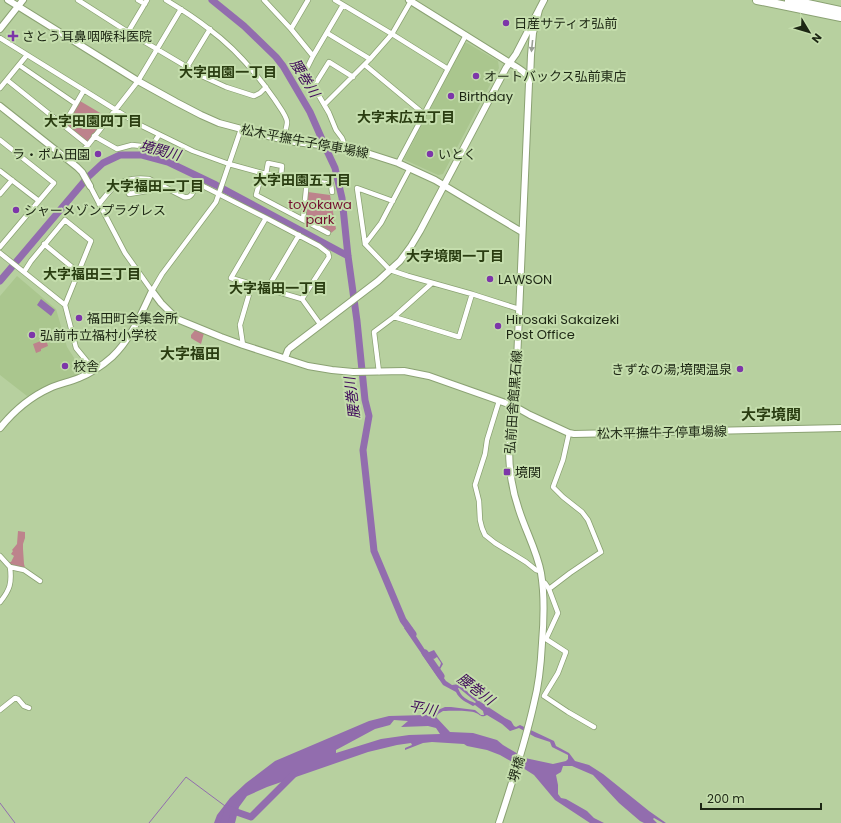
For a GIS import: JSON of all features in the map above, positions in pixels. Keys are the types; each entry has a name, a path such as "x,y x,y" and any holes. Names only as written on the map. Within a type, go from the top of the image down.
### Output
{"highway":[{"path":"757,0 841,17"},
{"path":"789,0 841,11"}],"main road":[{"name":"松木平撫牛子停車場線","path":"8,0 138,81 201,115 219,123 283,140 346,148 398,163 444,185 522,232"},
{"path":"0,29 23,0"},
{"path":"410,0 510,62 523,71 529,82"},
{"path":"285,358 290,348 390,270 400,261 411,246 510,62 513,52 540,0"},
{"name":"弘前田舎館黒石線","path":"510,62 516,54 544,0"},
{"name":"弘前田舎館黒石線","path":"532,715 537,691 544,638 542,581 535,551 519,510 514,492 510,472 509,448 514,406 529,82 533,33 539,10"},
{"path":"0,106 82,172 90,186"},
{"name":"松木平撫牛子停車場線","path":"152,291 176,319 243,345 308,366 332,370 353,372 404,371 420,374 514,406 570,433 582,434 841,428"},
{"path":"0,428 18,408 38,394 49,388 78,379 112,357 130,334 152,291"},
{"name":"堺橋","path":"499,823 532,715"}],"street":[{"path":"78,0 128,32 204,77 226,87 254,96 266,87"},
{"path":"128,32 146,2 138,0"},
{"path":"166,0 210,29 229,45 266,87 287,120 283,140"},
{"path":"264,0 278,14 313,56"},
{"path":"291,29 308,0"},
{"path":"335,0 448,68"},
{"path":"325,104 365,65 392,34 410,0"},
{"path":"343,5 305,72 325,104 336,130 342,138 346,148"},
{"path":"72,164 138,81 181,9"},
{"path":"187,67 210,29"},
{"path":"327,33 370,59"},
{"path":"398,163 466,36"},
{"path":"0,38 140,125 193,151 229,164 264,173 330,184 332,192"},
{"path":"0,88 27,55"},
{"path":"314,86 329,62 353,77"},
{"path":"19,65 76,104"},
{"path":"365,65 424,114"},
{"path":"7,80 88,145"},
{"path":"63,126 84,90"},
{"path":"90,186 125,253 152,291 162,274 216,202 240,129"},
{"path":"94,136 117,149 132,146 151,147 159,135"},
{"path":"0,140 54,183 0,247"},
{"path":"281,176 282,166 268,163 256,195 328,233"},
{"path":"365,244 381,223 410,168"},
{"path":"0,171 39,201"},
{"path":"99,204 118,184 131,179 149,179 184,198 192,195 197,183 299,235 328,253 329,257 302,299"},
{"path":"0,194 12,180"},
{"path":"303,220 307,180"},
{"path":"124,182 129,194 165,188"},
{"path":"393,201 357,188 365,244 390,270 519,309"},
{"path":"266,218 231,278 302,299 320,324"},
{"path":"24,272 44,244 65,220 76,228 91,241 64,305"},
{"path":"267,289 299,235"},
{"path":"44,244 78,272"},
{"path":"0,253 64,305 76,348 94,370"},
{"path":"379,372 374,332 394,317 432,283"},
{"path":"243,345 240,325 252,284"},
{"path":"394,317 459,337 472,294"},
{"path":"499,401 475,485 481,524 485,535 495,544 526,562 536,570 540,571"},
{"path":"549,589 601,552 588,520 582,512 553,487 564,460 570,433"},
{"path":"0,556 10,567 24,570 40,581"},
{"path":"0,602 10,586 10,567"},
{"path":"542,581 549,589 558,613 544,638 566,652 558,673 544,696 594,727"},
{"path":"0,710 15,698 18,699 24,706 29,708"}],"shaded area":[{"path":"465,43 498,61 499,68 443,174 438,175 404,159"},
{"name":"弘前市立福村小学校","path":"17,276 56,309 67,347 84,373 38,390 27,396 0,375 0,296"},
{"path":"41,299 55,310 51,316 37,305"},
{"path":"412,627 414,633 427,653 434,650 443,664 439,671 446,681 452,685 459,684 473,697 511,721 514,726 516,727 520,725 554,741 556,746 569,753 575,761 589,765 603,774 666,823 654,818 653,819 657,823 644,823 640,821 619,803 593,775 572,766 563,766 561,772 556,775 558,794 561,798 566,799 587,811 594,818 604,823 590,823 555,800 534,775 500,755 464,744 432,742 423,743 405,750 405,748 412,745 411,743 368,752 267,787 247,796 239,807 235,823 214,823 217,815 230,798 246,783 275,761 369,721 389,716 426,715 445,707 475,710 481,715 484,715 483,711 475,705 473,706 465,702 456,692 443,685 404,628","holes":["437,657 441,663 438,669 435,669 430,662 431,658 434,659","458,688 476,702 475,703 467,699","443,711 460,711 473,712 482,716 487,715 510,731 519,728 535,737 550,742 552,747 568,755 568,759 566,761 553,764 525,758 497,740 473,733 450,732 436,717","394,720 408,721 401,727 428,726 436,728 440,734 409,735 381,739 336,753 336,750 375,729 390,725"]}],"green space":[{"path":"80,101 107,117 88,142 66,127 66,124"},
{"name":"toyokawa park","path":"308,192 330,195 336,229 331,233 306,219"},
{"path":"196,329 204,333 201,344 191,338 191,335"},
{"path":"46,339 48,346 36,353 33,344"},
{"path":"18,531 25,532 23,549 26,571 11,566 9,562 11,562 14,556 11,554 13,551 12,550 17,544"}],"waterway":[{"name":"腰巻川","path":"212,0 244,26 276,57 283,66 310,112 335,168 342,198 365,400 369,416 363,450 374,551 403,620 413,634"},
{"name":"境関川","path":"0,281 88,177 103,163 120,155 142,155 168,162 216,185 348,256"},
{"name":"腰巻川","path":"425,653 441,676"},
{"name":"平川","path":"224,823 228,809 251,817 294,774"},
{"path":"149,823 186,777 225,806"},
{"path":"0,803 15,823"}],"place":[{"name":"日産サティオ弘前","path":"506,23"},
{"name":"さとう耳鼻咽喉科医院","path":"13,36"},
{"name":"オートバックス弘前東店","path":"476,76"},
{"name":"Birthday","path":"451,96"},
{"name":"ラ・ポム田園","path":"98,154"},
{"name":"いとく","path":"430,154"},
{"name":"シャーメゾンプラグレス","path":"16,210"},
{"name":"LAWSON","path":"490,279"},
{"name":"福田町会集会所","path":"79,318"},
{"name":"Hirosaki Sakaizeki Post Office","path":"498,326"},
{"name":"弘前市立福村小学校","path":"32,335"},
{"name":"校舎","path":"65,366"},
{"name":"きずなの湯;境関温泉","path":"740,369"},
{"name":"境関","path":"507,472"}],"district":[{"name":"大字田園一丁目","path":"228,72"},
{"name":"大字末広五丁目","path":"406,117"},
{"name":"大字田園四丁目","path":"93,121"},
{"name":"大字田園五丁目","path":"302,180"},
{"name":"大字福田二丁目","path":"155,186"},
{"name":"大字境関一丁目","path":"455,256"},
{"name":"大字福田三丁目","path":"92,274"},
{"name":"大字福田一丁目","path":"278,288"},
{"name":"大字福田","path":"190,354"},
{"name":"大字境関","path":"771,415"}]}
